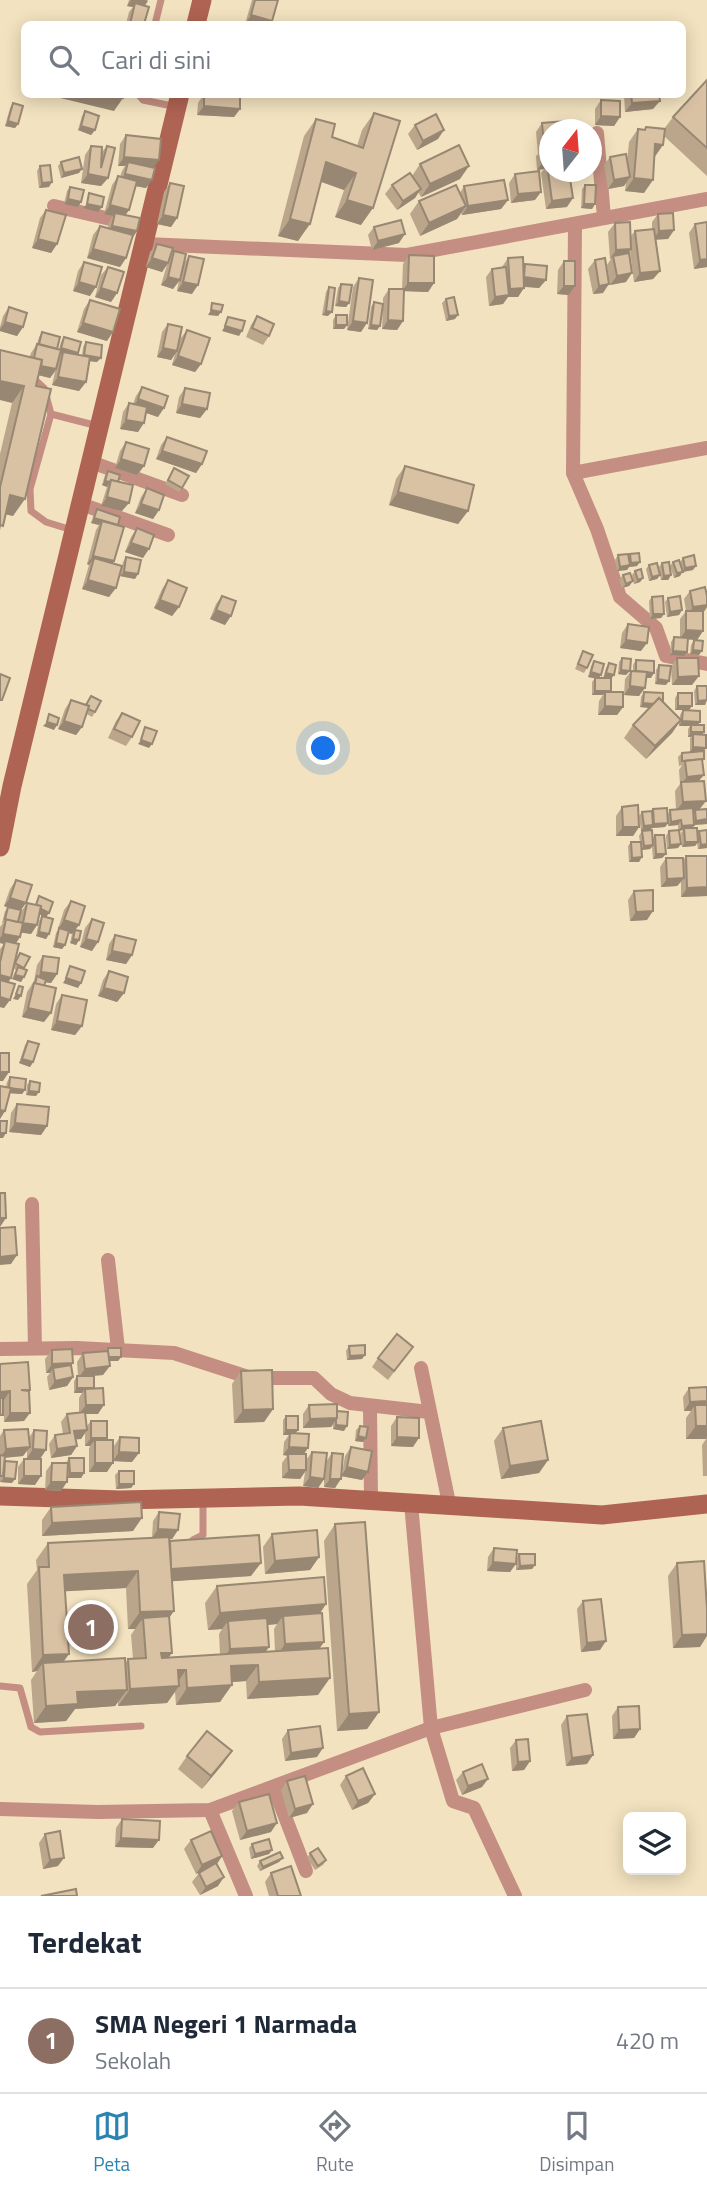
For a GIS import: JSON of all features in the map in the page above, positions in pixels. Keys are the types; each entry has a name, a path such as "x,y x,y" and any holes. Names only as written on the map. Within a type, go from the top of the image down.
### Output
{"street":[{"path":"197,21 202,0"},
{"path":"0,847 6,785 75,531 179,101"},
{"path":"601,182 604,218"},
{"path":"54,206 148,236 407,255 575,226 707,199"},
{"path":"575,226 573,473 597,528 620,597 656,628 666,656 707,664"},
{"path":"573,473 707,448"},
{"path":"91,462 182,495"},
{"path":"81,504 169,535"},
{"path":"32,1204 35,1348"},
{"path":"108,1260 118,1349"},
{"path":"0,1349 118,1349 174,1353 251,1378 314,1378 331,1394 370,1408 429,1412"},
{"path":"421,1367 450,1508"},
{"path":"370,1408 371,1500"},
{"path":"0,1496 203,1506 371,1500 412,1509 450,1508 602,1515 707,1504"},
{"path":"412,1509 431,1728 453,1801 474,1808 515,1896"},
{"path":"0,1809 98,1812 210,1810 431,1728 585,1690"},
{"path":"274,1788 306,1871"},
{"path":"210,1810 246,1896"}],"lane":[{"path":"156,21 161,0"},
{"path":"141,98 179,101"},
{"path":"17,372 39,382 51,414 30,489 31,511 46,522 75,531"},
{"path":"51,414 100,427"},
{"path":"183,1541 196,1540 203,1535 203,1506"},
{"path":"0,1686 20,1688 31,1727 40,1732 141,1726"}],"building":[{"path":"255,0 278,0 272,21 251,15"},
{"path":"135,3 149,7 145,21 131,21"},
{"path":"707,80 707,148 673,117"},
{"path":"204,98 240,98 240,109 204,106"},
{"path":"631,98 660,98 660,101 632,103"},
{"path":"601,100 620,101 620,117 601,116"},
{"path":"13,103 23,106 18,124 8,121"},
{"path":"85,111 99,116 95,130 81,126"},
{"path":"374,113 400,121 373,208 347,200 356,173 326,162 310,224 290,219 316,119 335,124 332,137 363,148"},
{"path":"436,114 444,130 423,141 415,125"},
{"path":"646,127 665,129 663,145 655,144 653,180 634,178 638,129 645,130"},
{"path":"126,135 161,139 159,160 124,157"},
{"path":"459,145 469,166 430,184 420,164"},
{"path":"91,146 102,147 101,168 107,146 115,148 108,178 88,174"},
{"path":"626,154 630,177 614,180 610,157"},
{"path":"79,157 82,169 64,173 61,162"},
{"path":"128,162 155,168 152,180 125,174"},
{"path":"50,165 52,182 42,183 40,166"},
{"path":"539,171 541,192 518,194 515,174"},
{"path":"410,173 421,189 403,201 392,185"},
{"path":"118,176 137,181 129,210 110,205"},
{"path":"504,180 508,200 468,206 464,186"},
{"path":"549,182 571,182 573,198 552,201"},
{"path":"170,183 184,186 177,218 163,215"},
{"path":"456,185 466,206 429,223 419,201"},
{"path":"585,185 596,185 595,204 584,204"},
{"path":"70,187 84,190 81,202 68,199"},
{"path":"89,193 104,197 102,207 87,204"},
{"path":"46,210 66,215 57,244 38,239"},
{"path":"115,213 140,218 137,231 112,226"},
{"path":"673,213 674,230 659,231 658,214"},
{"path":"401,220 405,234 378,241 374,227"},
{"path":"630,222 631,249 616,250 615,223"},
{"path":"707,222 707,259 700,260 695,224"},
{"path":"100,226 133,235 126,258 93,249"},
{"path":"654,229 660,271 640,273 635,231"},
{"path":"157,244 173,248 168,263 152,258"},
{"path":"174,251 186,254 180,280 168,277"},
{"path":"629,253 632,273 617,276 613,256"},
{"path":"409,255 434,256 434,283 408,283"},
{"path":"189,256 204,259 198,285 183,282"},
{"path":"523,257 524,288 510,289 508,258"},
{"path":"605,258 609,284 599,286 595,260"},
{"path":"564,261 575,261 575,286 564,286"},
{"path":"84,262 102,267 96,287 79,282"},
{"path":"525,264 547,266 546,280 524,277"},
{"path":"108,267 124,272 117,293 101,288"},
{"path":"506,267 509,295 495,297 492,269"},
{"path":"359,278 373,280 367,323 353,321"},
{"path":"341,284 352,285 349,303 339,301"},
{"path":"329,287 335,288 332,312 326,311"},
{"path":"389,289 404,289 403,321 388,320"},
{"path":"454,297 458,315 449,316 446,299"},
{"path":"90,300 120,309 113,332 83,323"},
{"path":"374,302 383,304 380,326 371,325"},
{"path":"212,303 223,305 221,312 211,310"},
{"path":"9,307 27,313 23,327 5,322"},
{"path":"336,315 347,315 347,325 336,325"},
{"path":"257,316 274,324 269,336 252,328"},
{"path":"228,317 245,321 242,331 225,326"},
{"path":"168,324 182,327 177,351 163,348"},
{"path":"187,330 210,338 201,364 178,356"},
{"path":"42,332 60,337 57,349 39,344"},
{"path":"64,337 81,342 78,353 61,348"},
{"path":"86,342 102,345 101,358 84,355"},
{"path":"37,344 61,350 56,369 41,366 42,360 34,358"},
{"path":"0,350 42,360 36,386 51,389 25,499 10,495 3,526 0,525 0,487 24,386 0,381"},
{"path":"63,352 90,357 86,382 58,377"},
{"path":"142,387 168,396 164,408 138,399"},
{"path":"185,388 210,393 207,409 182,404"},
{"path":"129,403 147,407 144,423 126,420"},
{"path":"167,437 207,451 202,464 162,451"},
{"path":"126,442 149,449 144,466 121,459"},
{"path":"405,466 474,485 468,511 398,492"},
{"path":"174,468 189,476 182,488 168,480"},
{"path":"108,471 120,475 118,482 105,481"},
{"path":"111,480 133,485 129,503 107,497"},
{"path":"147,488 164,495 159,510 141,504"},
{"path":"97,509 120,517 118,525 94,518"},
{"path":"102,521 124,527 114,561 93,556"},
{"path":"137,528 154,535 149,549 131,543"},
{"path":"639,553 640,562 631,563 630,554"},
{"path":"628,554 630,565 620,567 618,555"},
{"path":"694,555 696,566 685,568 683,558"},
{"path":"126,557 141,560 138,574 124,572"},
{"path":"94,558 122,566 116,588 88,580"},
{"path":"679,560 683,572 677,573 673,562"},
{"path":"669,562 671,575 664,576 662,563"},
{"path":"657,563 660,575 652,577 649,565"},
{"path":"641,569 643,578 638,580 635,571"},
{"path":"630,573 633,581 626,584 623,575"},
{"path":"168,580 187,588 179,607 160,600"},
{"path":"705,587 707,605 693,607 690,591"},
{"path":"222,596 236,601 231,616 216,610"},
{"path":"663,596 664,614 653,614 652,597"},
{"path":"680,596 682,610 670,612 668,598"},
{"path":"686,611 703,611 703,631 686,630"},
{"path":"628,624 649,627 647,643 626,640"},
{"path":"674,637 688,638 687,652 673,651"},
{"path":"694,640 703,641 702,651 693,650"},
{"path":"583,651 593,655 587,668 578,664"},
{"path":"622,658 631,659 630,671 621,670"},
{"path":"677,658 698,658 699,676 678,677"},
{"path":"636,660 654,661 654,673 636,671"},
{"path":"594,661 604,664 601,675 591,672"},
{"path":"609,663 616,665 614,675 606,673"},
{"path":"659,665 671,666 669,681 658,679"},
{"path":"631,671 647,672 645,688 630,686"},
{"path":"0,674 10,678 2,700 0,700"},
{"path":"595,678 611,678 611,691 595,691"},
{"path":"697,686 707,686 707,700 698,701"},
{"path":"605,692 623,692 623,707 605,706"},
{"path":"644,692 663,693 663,702 659,698 654,704 643,703"},
{"path":"678,693 692,693 692,706 678,706"},
{"path":"91,696 101,701 95,712 86,705"},
{"path":"659,698 681,720 655,746 633,725"},
{"path":"71,700 89,706 82,727 64,721"},
{"path":"683,710 700,711 700,722 682,721"},
{"path":"122,713 140,721 132,737 114,729"},
{"path":"49,714 59,718 57,725 47,722"},
{"path":"691,725 704,725 704,732 691,732"},
{"path":"145,727 157,731 152,744 141,740"},
{"path":"693,734 706,735 706,748 693,747"},
{"path":"704,751 704,759 682,761 682,753"},
{"path":"702,759 704,775 687,777 685,761"},
{"path":"704,781 706,801 683,802 681,782"},
{"path":"638,805 639,827 623,827 622,807"},
{"path":"667,808 668,823 654,824 653,809"},
{"path":"693,808 694,825 682,826 681,820 671,822 670,810"},
{"path":"707,809 707,819 696,821 695,810"},
{"path":"652,811 653,825 644,826 642,812"},
{"path":"684,828 697,828 698,842 685,842"},
{"path":"652,830 653,845 644,846 642,831"},
{"path":"679,830 681,844 670,845 669,831"},
{"path":"707,830 707,844 701,845 699,831"},
{"path":"655,835 664,835 666,854 656,854"},
{"path":"631,842 641,842 642,857 632,858"},
{"path":"686,856 707,856 707,887 687,888"},
{"path":"666,858 683,858 684,878 667,879"},
{"path":"16,880 32,885 26,903 10,898"},
{"path":"653,890 653,911 636,912 634,891"},
{"path":"39,896 53,902 49,913 36,905"},
{"path":"71,901 85,906 79,925 64,920"},
{"path":"27,903 41,906 37,925 23,923"},
{"path":"8,907 21,910 18,922 5,919"},
{"path":"42,916 53,919 49,934 39,932"},
{"path":"6,919 23,923 20,937 3,934"},
{"path":"92,919 104,923 98,942 86,939"},
{"path":"59,928 69,931 65,945 56,943"},
{"path":"75,930 81,931 79,940 73,939"},
{"path":"115,935 136,940 132,955 112,951"},
{"path":"5,941 19,944 11,978 0,975"},
{"path":"20,953 30,957 24,968 15,963"},
{"path":"43,956 59,958 57,974 41,972"},
{"path":"70,966 85,971 81,983 66,978"},
{"path":"18,967 27,970 24,977 15,975"},
{"path":"109,971 128,977 124,993 104,988"},
{"path":"37,976 46,980 44,986 35,984"},
{"path":"0,980 15,984 10,1000 0,997"},
{"path":"34,983 56,988 51,1013 28,1008"},
{"path":"19,986 23,987 21,996 16,994"},
{"path":"62,995 87,1000 82,1026 57,1021"},
{"path":"28,1041 39,1044 33,1062 22,1059"},
{"path":"0,1053 9,1053 9,1072 0,1072"},
{"path":"10,1077 26,1079 25,1090 9,1088"},
{"path":"30,1081 40,1083 39,1092 29,1091"},
{"path":"0,1086 11,1088 5,1111 0,1110"},
{"path":"17,1104 49,1107 47,1126 15,1123"},
{"path":"0,1121 7,1121 6,1133 0,1133"},
{"path":"0,1193 5,1193 6,1218 0,1218"},
{"path":"15,1227 17,1255 0,1257 0,1228"},
{"path":"397,1334 413,1347 394,1371 378,1358"},
{"path":"365,1345 365,1355 350,1356 349,1346"},
{"path":"108,1348 121,1348 121,1357 108,1357"},
{"path":"72,1349 73,1363 52,1364 52,1350"},
{"path":"108,1351 110,1366 85,1369 83,1353"},
{"path":"28,1362 30,1390 21,1390 29,1391 30,1413 10,1413 10,1391 0,1392 0,1364"},
{"path":"71,1365 73,1377 55,1381 53,1368"},
{"path":"272,1370 273,1409 243,1410 241,1371"},
{"path":"77,1376 94,1376 94,1388 77,1388"},
{"path":"707,1387 707,1401 690,1402 689,1388"},
{"path":"103,1388 104,1405 86,1405 85,1389"},
{"path":"0,1398 3,1398 3,1415 0,1415"},
{"path":"337,1404 337,1418 310,1419 309,1405"},
{"path":"695,1405 707,1405 707,1426 696,1426"},
{"path":"337,1411 348,1412 347,1426 336,1425"},
{"path":"85,1412 87,1430 74,1431 77,1446 57,1449 55,1435 70,1433 67,1414"},
{"path":"286,1416 298,1416 298,1430 286,1430"},
{"path":"397,1417 419,1418 419,1438 397,1437"},
{"path":"91,1421 107,1421 107,1438 91,1438"},
{"path":"541,1421 548,1460 510,1466 503,1428"},
{"path":"360,1426 368,1427 366,1438 358,1436"},
{"path":"28,1429 30,1447 6,1449 4,1430"},
{"path":"34,1430 47,1431 46,1450 33,1449"},
{"path":"290,1433 309,1434 308,1448 289,1447"},
{"path":"120,1437 139,1438 139,1453 119,1452"},
{"path":"95,1440 113,1440 113,1463 95,1463"},
{"path":"351,1447 372,1451 368,1472 347,1467"},
{"path":"312,1452 327,1453 324,1479 310,1477"},
{"path":"332,1453 343,1454 341,1479 330,1479"},
{"path":"288,1454 306,1454 306,1470 289,1470"},
{"path":"0,1455 5,1456 3,1476 0,1476"},
{"path":"69,1458 84,1458 84,1473 70,1473"},
{"path":"24,1459 41,1459 41,1476 24,1476"},
{"path":"5,1461 17,1462 15,1479 4,1478"},
{"path":"52,1463 68,1463 67,1482 51,1482"},
{"path":"119,1471 134,1471 134,1484 119,1484"},
{"path":"141,1502 142,1518 52,1523 51,1507"},
{"path":"159,1512 180,1514 178,1530 158,1529"},
{"path":"365,1522 379,1712 349,1714 335,1524"},
{"path":"317,1530 319,1557 275,1561 272,1534"},
{"path":"259,1535 261,1563 171,1569 170,1541"},
{"path":"169,1537 174,1611 140,1612 138,1571 64,1575 69,1654 43,1655 39,1567 49,1567 48,1543"},
{"path":"494,1548 517,1550 516,1564 493,1562"},
{"path":"519,1554 535,1554 535,1565 520,1566"},
{"path":"704,1561 707,1634 682,1635 677,1563"},
{"path":"324,1577 326,1604 220,1613 217,1586"},
{"path":"601,1599 606,1641 587,1643 583,1601"},
{"path":"322,1613 324,1642 285,1644 283,1616"},
{"path":"169,1616 172,1653 161,1653 162,1658 328,1648 330,1678 259,1682 258,1665 231,1666 232,1685 187,1688 186,1670 178,1670 179,1686 130,1689 128,1659 146,1658 143,1618"},
{"path":"267,1618 269,1647 230,1649 228,1621"},
{"path":"125,1658 127,1690 77,1692 78,1704 46,1706 43,1663"},
{"path":"639,1706 640,1729 619,1730 618,1707"},
{"path":"587,1714 593,1755 572,1758 567,1716"},
{"path":"320,1726 323,1748 291,1753 288,1730"},
{"path":"207,1731 232,1751 211,1776 187,1756"},
{"path":"528,1739 530,1761 518,1762 516,1740"},
{"path":"482,1764 488,1779 468,1786 463,1772"},
{"path":"363,1768 375,1794 358,1801 346,1776"},
{"path":"305,1776 313,1804 295,1809 287,1781"},
{"path":"269,1794 277,1823 247,1831 239,1802"},
{"path":"122,1819 160,1821 159,1840 121,1838"},
{"path":"60,1831 64,1858 50,1860 45,1834"},
{"path":"211,1831 222,1856 202,1865 191,1840"},
{"path":"269,1839 272,1850 255,1854 252,1844"},
{"path":"318,1848 326,1860 318,1866 310,1853"},
{"path":"280,1852 283,1858 263,1867 260,1861"},
{"path":"216,1863 224,1877 206,1887 199,1873"},
{"path":"291,1866 301,1896 278,1896 271,1873"},
{"path":"76,1889 77,1896 41,1896"}],"place":[{"name":"SMA Negeri 1 Narmada","path":"91,1627"}]}
